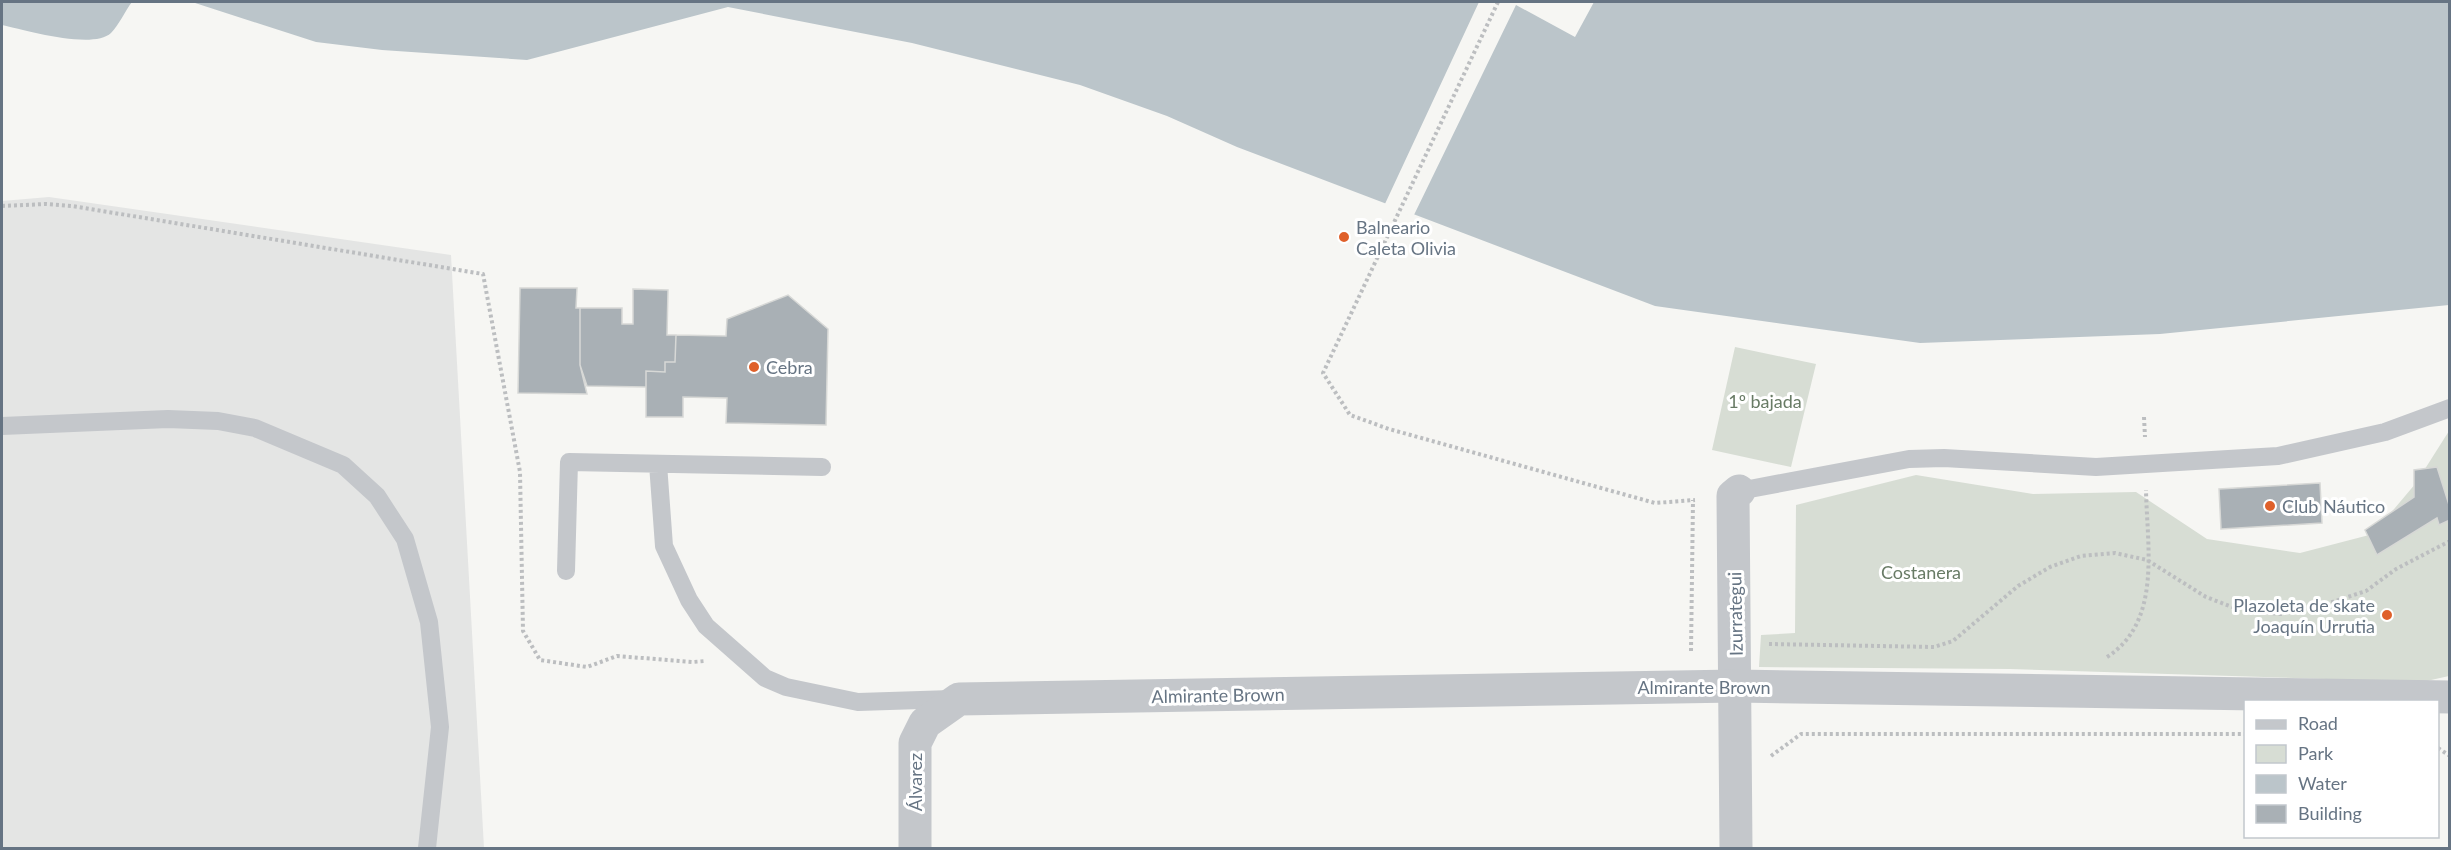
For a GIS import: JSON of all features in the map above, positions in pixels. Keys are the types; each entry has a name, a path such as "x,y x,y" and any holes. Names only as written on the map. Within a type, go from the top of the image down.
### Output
{"street":[{"name":"Izurrategui","path":"1736,493 1736,849"},
{"name":"Almirante Brown","path":"959,699 1736,686 2450,697"},
{"name":"Álvarez","path":"915,849 915,743 925,723 959,699"}],"lane":[{"path":"1736,493 1909,459 1944,458 2096,467 2278,456 2385,432 2450,408"},
{"path":"2,426 168,418 255,428 343,465 377,496 405,539 429,622 440,727 427,849"},
{"path":"566,571 569,462 822,466"},
{"path":"658,464 664,546 689,600 706,627 765,678 858,702 959,699"}],"path":[{"path":"1498,2 1323,373 1350,415 1389,429 1655,503 1736,493"},
{"path":"2,206 46,204 72,206 483,274 520,472 523,631 540,660 588,667 617,656 693,662 737,655"},
{"path":"2101,660 2123,646 2139,622 2146,599 2144,417"},
{"path":"1684,658 1692,651 1693,500"},
{"path":"1767,644 1934,647 1953,641 2018,586 2050,567 2081,556 2115,553 2147,560 2214,600 2240,610 2281,614 2320,606 2366,591 2396,569 2450,541"},
{"path":"1801,734 2244,734"}],"shaded area":[{"path":"49,197 451,255 484,848 2,848 2,201"}],"green space":[{"name":"1º bajada","path":"1735,347 1816,364 1791,467 1712,450"},
{"name":"Costanera","path":"2449,431 2449,676 2422,682 2010,669 1759,667 1761,635 1795,633 1796,505 1916,475 2033,494 2136,492 2207,539 2300,553 2373,534 2416,483"}],"water":[{"path":"2,2 132,2 111,33 102,38 90,40 58,37 2,25"},
{"path":"192,2 2449,2 2449,305 2160,334 1920,343 1655,306 1237,147 1167,116 1080,85 912,43 728,7 527,60 382,50 316,42"}],"pier":[{"path":"1479,2 1594,2 1575,37 1516,5 1413,217 1384,206"}],"building":[{"path":"520,288 577,288 576,308 580,308 580,365 587,394 518,393"},
{"path":"633,289 668,290 667,335 676,335 675,362 665,362 665,372 646,371 646,387 587,386 580,365 580,308 622,308 622,324 633,324"},
{"path":"788,295 828,329 826,425 726,423 727,398 683,397 683,417 646,417 646,371 665,372 665,362 675,362 676,335 726,336 727,319"},
{"path":"2437,467 2450,508 2450,520 2439,525 2437,518 2377,555 2365,530 2414,497 2414,470"},
{"name":"Club Náutico","path":"2320,483 2322,523 2221,529 2219,489"}],"place":[{"name":"Balneario Caleta Olivia","path":"1344,237"},
{"name":"Cebra","path":"754,367"},
{"name":"Club Náutico","path":"2270,506"},
{"name":"Plazoleta de skate Joaquín Urrutia","path":"2387,615"}]}
